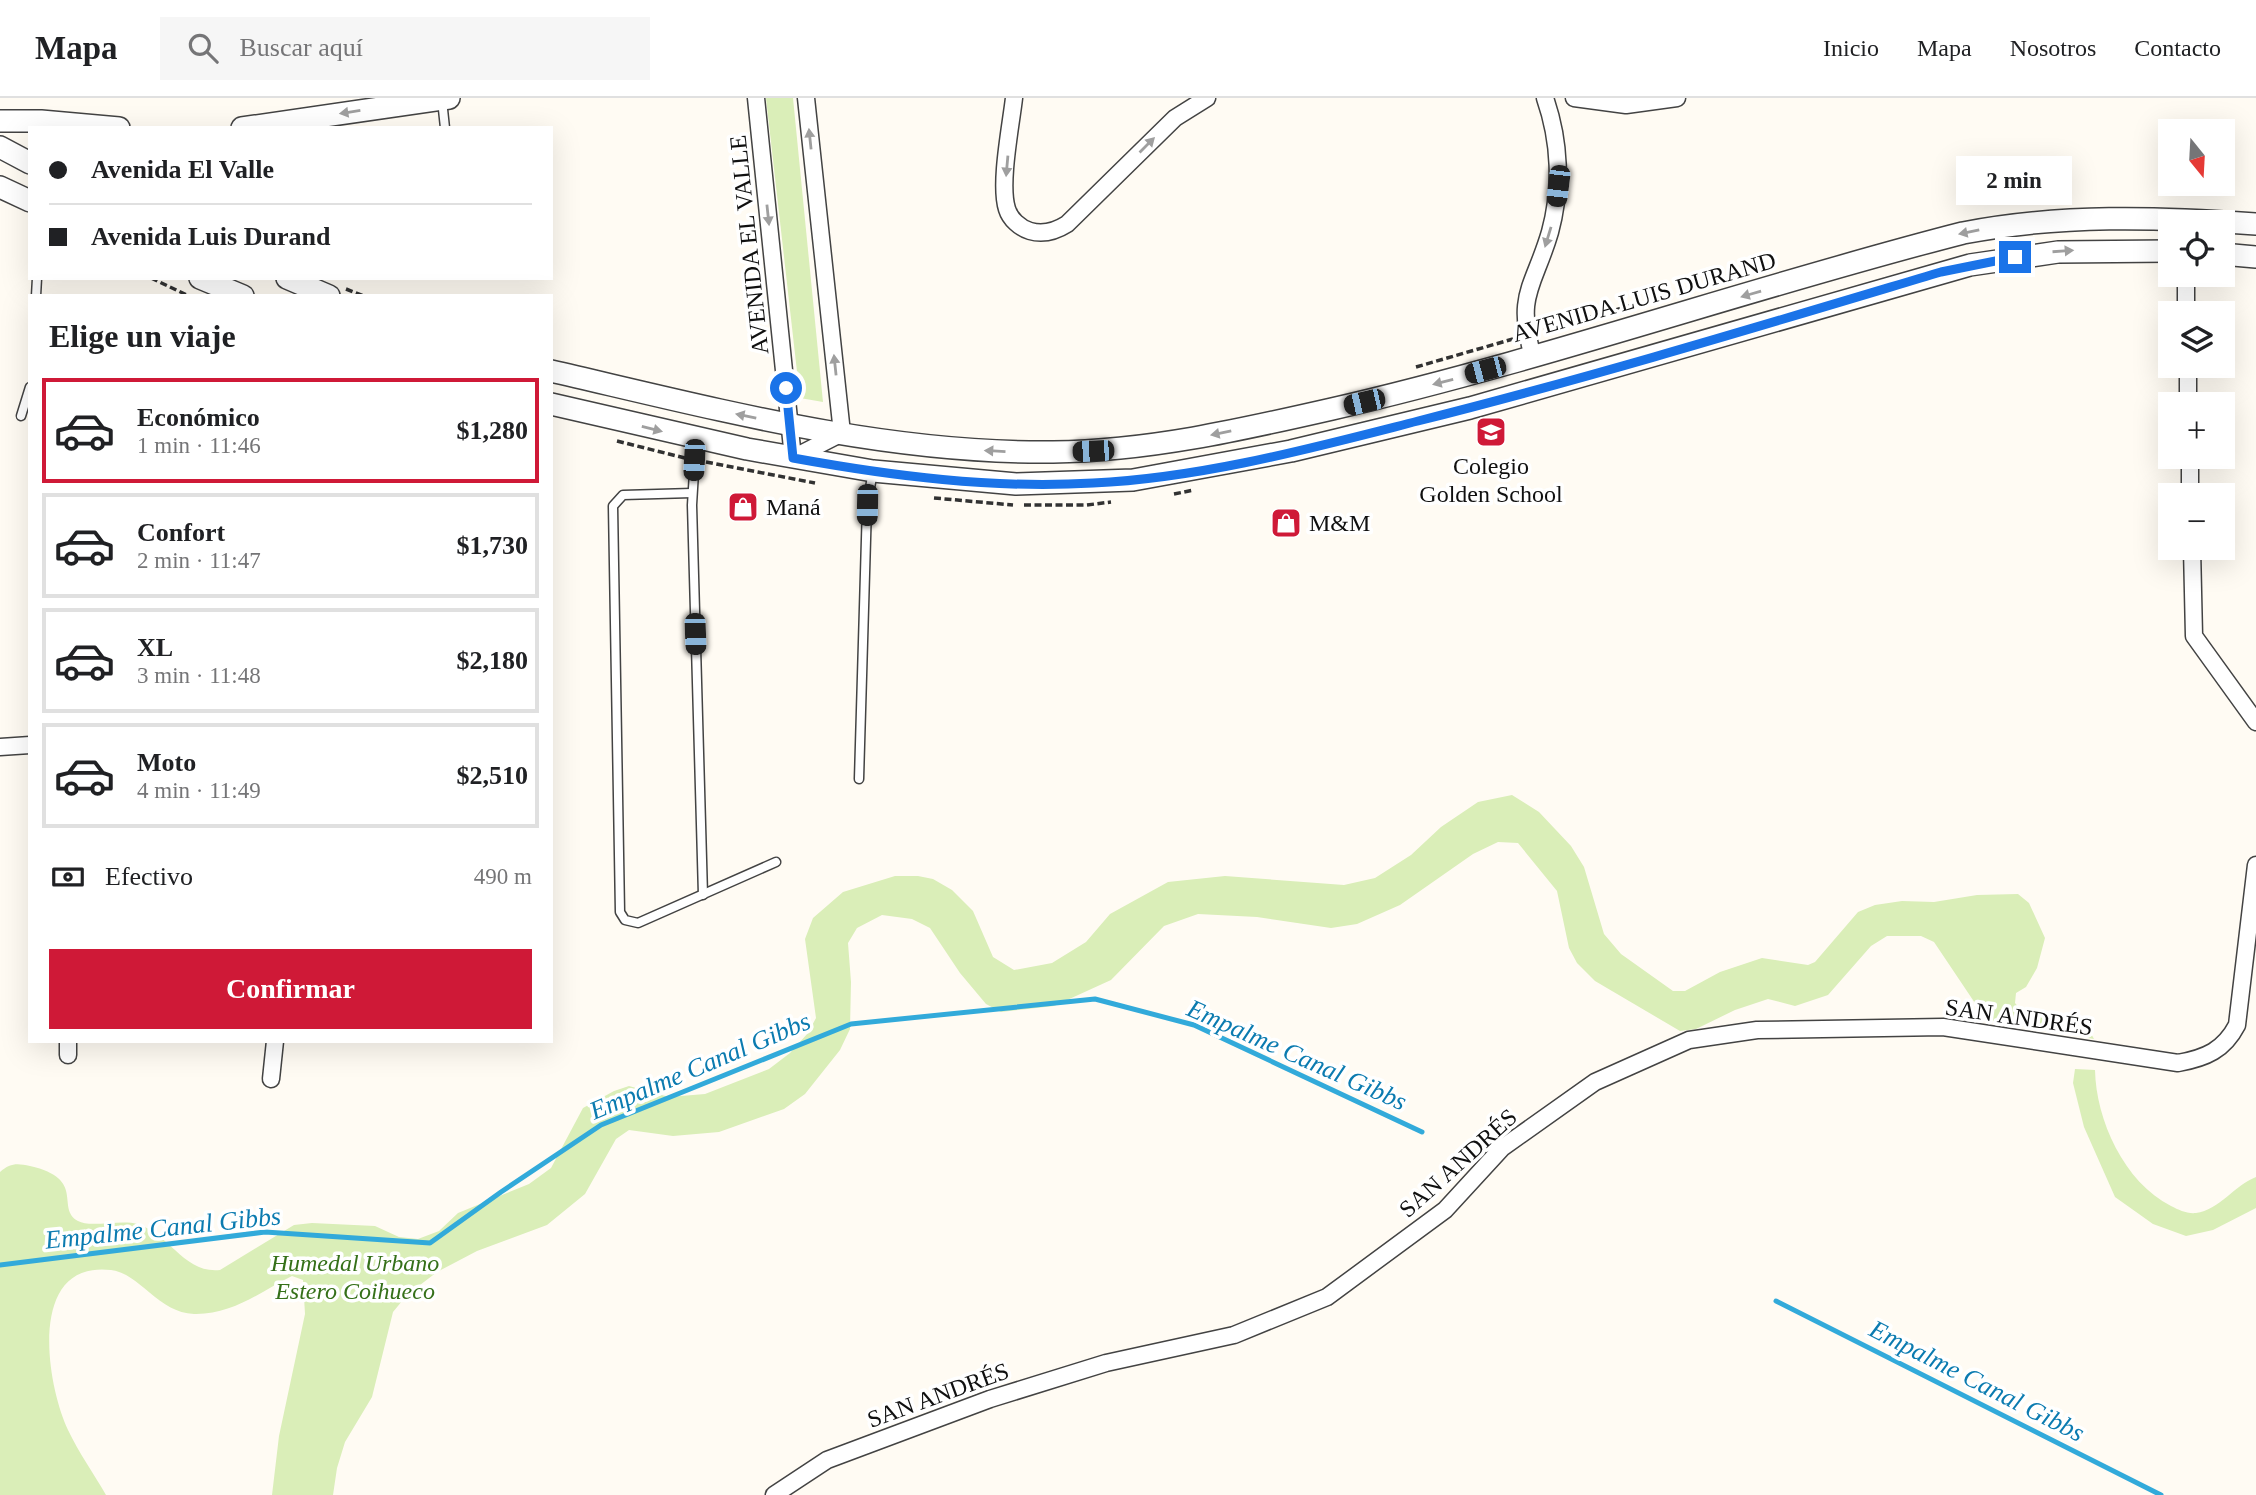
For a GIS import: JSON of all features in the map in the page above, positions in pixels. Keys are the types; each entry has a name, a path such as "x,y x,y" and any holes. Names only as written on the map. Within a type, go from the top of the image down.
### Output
{"street":[{"name":"AVENIDA EL VALLE","path":"756,98 793,458"},
{"path":"793,458 842,433 806,98"},
{"path":"1014,98 1005,190 1006,208 1023,228 1040,233 1067,224 1174,118 1207,98"},
{"path":"1532,357 1527,335 1525,301 1550,230 1558,186 1554,130 1545,98"},
{"path":"1574,98 1626,105 1677,98"},
{"path":"256,126 445,99"},
{"path":"0,121 41,121 97,126"},
{"path":"0,147 28,162"},
{"path":"0,187 28,200"},
{"name":"AVENIDA LUIS DURAND","path":"553,371 673,401 790,424 940,447 1017,452 1130,448 1298,417 1532,357 1963,233 2056,219 2158,220"},
{"name":"AVENIDA LUIS DURAND","path":"2235,223 2256,224"},
{"path":"553,404 696,439 873,471 976,483 1095,483 1172,475 1291,452 1470,408 1970,265 2058,252 2158,251"},
{"path":"2235,255 2256,257"},
{"path":"204,280 232,294"},
{"path":"292,280 325,294"},
{"path":"2192,560 2194,636 2256,722"},
{"path":"0,747 28,745"},
{"name":"SAN ANDRÉS","path":"774,1495 827,1460 990,1399 1106,1363 1234,1335 1326,1297 1445,1210 1502,1148 1595,1083 1689,1040 1757,1030 1944,1027 2179,1063 2200,1059 2219,1050 2230,1039 2237,1025 2256,865"},
{"path":"271,1079 275,1043"}],"lane":[{"path":"445,99 445,126"},
{"path":"21,416 28,393"},
{"path":"696,439 692,493 703,895"},
{"path":"859,779 867,505 873,471"},
{"path":"692,493 624,495 613,506 620,912 625,920 638,923 776,862"}],"path":[{"path":"155,280 185,294"},
{"path":"1409,368 1651,300"}],"green space":[{"path":"766,98 793,98 823,402 800,398"},
{"name":"Humedal Urbano Estero Coihueco","path":"1512,795 1539,812 1571,846 1584,867 1604,934 1621,954 1673,991 1685,991 1720,972 1762,958 1808,965 1815,962 1858,912 1875,905 1902,901 1934,902 1977,895 2018,894 2029,903 2045,938 2037,968 2026,987 2016,993 2015,1003 2026,1013 2081,1023 2094,1039 1993,1021 1983,1015 1934,942 1921,936 1887,936 1871,946 1828,995 1795,1006 1768,999 1735,1010 1696,1029 1680,1031 1595,981 1577,963 1569,948 1557,891 1518,843 1498,842 1473,854 1400,905 1357,924 1331,928 1257,917 1198,914 1164,926 1111,980 1054,1006 1001,1012 986,1004 960,973 930,928 912,919 882,915 857,928 848,943 850,1029 840,1050 805,1094 784,1109 719,1132 673,1136 629,1130 616,1139 585,1194 547,1225 477,1251 437,1272 407,1295 393,1312 372,1397 345,1442 333,1495 272,1495 279,1436 305,1314 303,1280 292,1276 233,1307 194,1314 170,1307 131,1278 111,1270 84,1272 66,1284 55,1304 50,1329 50,1356 60,1409 72,1439 106,1495 0,1495 0,1172 10,1165 30,1166 58,1178 67,1193 69,1209 78,1221 90,1224 137,1224 158,1236 186,1260 207,1270 220,1270 294,1225 312,1223 375,1226 399,1237 418,1239 439,1231 458,1213 529,1184 551,1168 583,1108 614,1091 629,1086 669,1097 705,1094 769,1069 790,1053 808,1033 816,1018 805,939 813,918 843,892 895,876 933,879 952,890 973,911 993,957 1014,970 1052,963 1086,942 1110,914 1168,882 1225,876 1344,885 1375,878 1411,855 1441,827 1478,802"},
{"path":"2075,1069 2095,1070 2107,1129 2127,1166 2139,1182 2154,1195 2180,1210 2196,1213 2212,1207 2256,1177 2256,1208 2213,1230 2186,1236 2153,1224 2115,1197 2084,1127 2073,1083"}],"waterway":[{"name":"Empalme Canal Gibbs","path":"0,1265 265,1232 430,1243 601,1125 851,1024 1095,999 1194,1025 1422,1132"},
{"name":"Empalme Canal Gibbs","path":"1776,1301 2161,1495"}],"place":[{"name":"Colegio Golden School","path":"1491,432"},
{"name":"Maná","path":"743,507"},
{"name":"M&M","path":"1286,523"}],"route":[{"path":"786,388 793,458 976,483 1056,485 1133,480 1192,472 1291,452 1470,408 1941,272 2015,257"}]}
